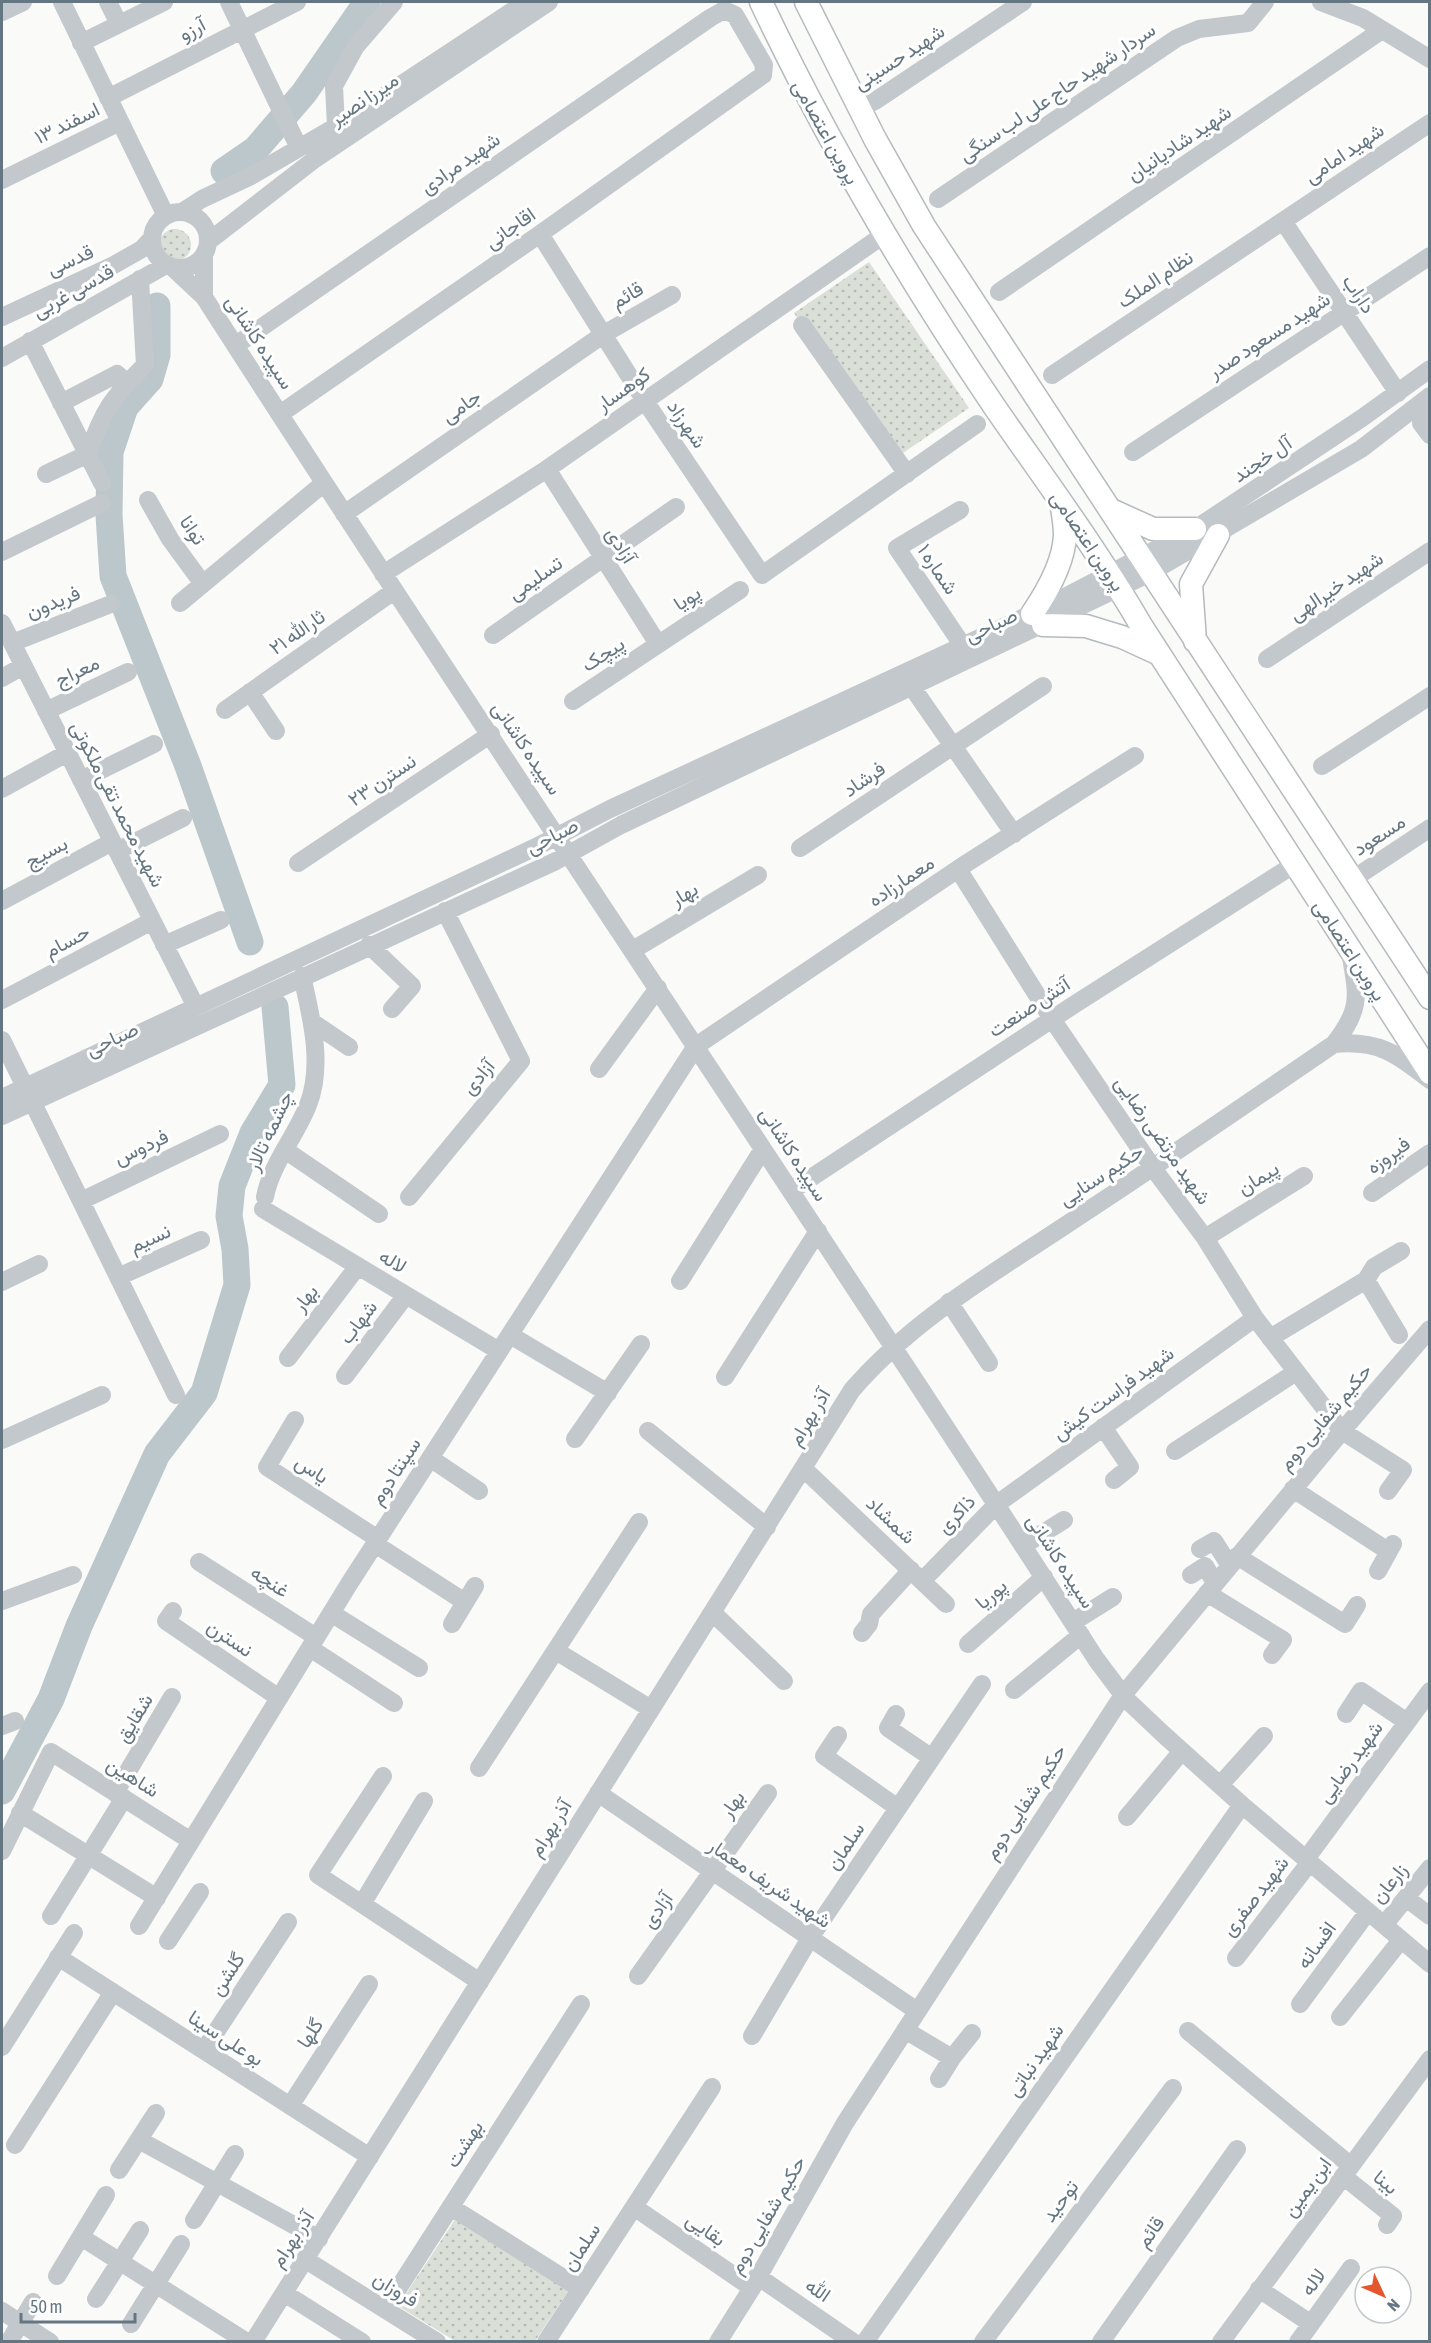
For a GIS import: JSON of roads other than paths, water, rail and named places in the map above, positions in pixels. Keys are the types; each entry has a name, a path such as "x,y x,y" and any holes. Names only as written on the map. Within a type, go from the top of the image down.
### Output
{"main road":[{"name":"پروین اعتصامی","path":"761,2 793,72 842,164 885,234 996,408 1115,581 1430,1073"},
{"name":"پروین اعتصامی","path":"806,2 859,109 924,226 1430,998"},
{"path":"1061,501 1065,536 1059,561 1038,620 1086,626 1122,637 1160,654"},
{"path":"1108,508 1127,520 1153,529 1195,529"},
{"path":"1196,642 1191,584 1218,535"}],"street":[{"path":"2,12 23,2"},
{"path":"62,2 120,122 174,214"},
{"path":"108,2 119,24"},
{"path":"81,43 164,2"},
{"path":"229,2 277,100 309,148"},
{"name":"آرزو","path":"108,98 297,2"},
{"path":"336,126 334,86 356,46 394,2"},
{"name":"میرزا نصیر","path":"206,248 309,148 336,126 526,2"},
{"name":"میرزا نصیر","path":"174,214 202,198 309,148 549,2"},
{"name":"شهید حسینی","path":"859,109 875,101 1023,2"},
{"name":"سردار شهید حاج علی لب سنگی","path":"939,199 1177,38 1199,29 1248,23 1265,2"},
{"path":"1321,2 1366,10 1382,30 1424,56"},
{"name":"اقاجانی","path":"280,414 540,234 763,75 764,65 735,15 724,10 710,18"},
{"name":"شهید مرادی","path":"236,345 710,18"},
{"name":"شهید شادیانیان","path":"999,292 1382,30"},
{"name":"اسفند ۱۳","path":"2,180 120,122"},
{"name":"شهید امامی","path":"1283,221 1430,123"},
{"path":"174,214 192,214 207,230 206,248 194,265 170,266 155,254 152,238 159,222 174,214"},
{"name":"داراب","path":"1283,221 1398,393"},
{"name":"نظام الملک","path":"1052,375 1283,221"},
{"name":"شهرزاد","path":"540,234 645,401 762,575 907,474"},
{"name":"کوهسار","path":"383,574 547,469 885,234"},
{"name":"قدسی","path":"2,318 112,266 142,249 152,238"},
{"name":"سپیده کاشانی","path":"204,297 206,248"},
{"name":"شهید مسعود صدر","path":"1133,452 1430,256"},
{"name":"سپیده کاشانی","path":"170,266 204,297 394,591 570,853 1123,1695 1242,1805 1430,1964"},
{"name":"قدسی غربی","path":"2,358 140,279 170,266"},
{"path":"46,474 88,454 101,416 127,383 145,365 140,279"},
{"name":"قائم","path":"604,334 672,295"},
{"path":"802,325 907,474 977,424"},
{"name":"جامی","path":"344,514 604,334"},
{"path":"30,341 102,483"},
{"name":"آل خجند","path":"1145,565 1430,369"},
{"path":"61,403 117,374 127,383"},
{"name":"آل خجند","path":"1115,581 1145,565 1218,535 1361,449 1430,396"},
{"name":"آزادی","path":"547,469 658,644"},
{"path":"180,603 324,483"},
{"name":"توانا","path":"148,500 170,539 203,584"},
{"path":"2,552 102,503"},
{"name":"تسلیمی","path":"493,634 676,507"},
{"name":"شماره ۱","path":"960,510 897,548 963,646"},
{"name":"شهید خیرالهی","path":"1267,659 1430,551"},
{"name":"صباحی","path":"2,1098 28,1094 302,976 570,853 621,825 912,687 1115,581"},
{"name":"پویا","path":"658,644 740,590"},
{"name":"ثارالله ۲۱","path":"225,710 394,591"},
{"name":"فریدون","path":"12,643 111,604"},
{"name":"صباحی","path":"2,1116 28,1094 195,1005 963,646 1038,620"},
{"name":"شهید محمد تقی ملکوتی","path":"2,623 195,1005"},
{"name":"پیچک","path":"573,701 658,644"},
{"path":"2,678 23,666"},
{"name":"معراج","path":"46,711 128,672"},
{"name":"فرشاد","path":"800,848 1043,686"},
{"path":"912,687 1014,834"},
{"path":"250,693 276,731"},
{"path":"1322,766 1430,696"},
{"name":"نسترن ۲۳","path":"298,863 490,734"},
{"path":"81,780 154,744"},
{"path":"2,789 67,753"},
{"name":"معمارزاده","path":"696,1046 958,869 1135,756"},
{"name":"بسیج","path":"2,902 114,847 183,818"},
{"name":"مسعود","path":"1353,879 1430,828"},
{"name":"آتش صنعت","path":"791,1191 1052,1019 1295,864"},
{"name":"شهید مرتضی رضایی","path":"958,869 1052,1019 1153,1168 1205,1238 1263,1328 1342,1431 1403,1470 1388,1491"},
{"name":"بهار","path":"633,950 758,875"},
{"name":"آزادی","path":"409,1197 521,1060 445,911"},
{"path":"165,945 221,920"},
{"name":"حسام","path":"2,1000 152,921"},
{"path":"369,945 412,986 392,1009"},
{"path":"1334,1044 1350,1023 1356,1007 1349,949"},
{"name":"چشمه تالار","path":"264,1203 285,1150 309,1103 314,1073 312,1022 302,976"},
{"path":"599,1069 658,988"},
{"path":"312,1022 349,1047"},
{"path":"2,1040 176,1395"},
{"path":"1334,1044 1359,1042 1382,1047 1430,1080"},
{"name":"حکیم سنایی","path":"893,1345 950,1302 1153,1168 1334,1044"},
{"name":"سپنتا دوم","path":"139,1926 331,1612 696,1046"},
{"name":"فردوس","path":"81,1201 220,1134"},
{"path":"680,1281 763,1149"},
{"path":"285,1150 379,1214"},
{"name":"فیروزه","path":"1372,1193 1430,1153"},
{"name":"پیمان","path":"1205,1238 1304,1176"},
{"name":"لاله","path":"264,1203 358,1266 500,1351"},
{"path":"725,1377 818,1231"},
{"name":"نسیم","path":"118,1277 201,1240"},
{"name":"شهید فراست کیش","path":"997,1504 1103,1427 1263,1328 1366,1280 1374,1267 1401,1251"},
{"path":"2,1282 39,1264"},
{"name":"بهار","path":"288,1358 358,1266"},
{"path":"1366,1280 1399,1335"},
{"name":"شهاب","path":"345,1376 406,1295"},
{"path":"950,1302 989,1362"},
{"name":"حکیم شفایی دوم","path":"718,2342 845,2123 1123,1695 1293,1489 1430,1329"},
{"path":"510,1335 608,1393"},
{"path":"575,1439 642,1344"},
{"name":"آذر بهرام","path":"253,2342 852,1390 893,1345"},
{"path":"1175,1451 1296,1372"},
{"path":"2,1440 102,1395"},
{"name":"یاس","path":"295,1420 267,1467 376,1541"},
{"path":"1103,1427 1130,1467 1114,1480"},
{"path":"648,1431 767,1527"},
{"path":"430,1458 479,1491"},
{"name":"شمشاد","path":"804,1469 946,1604"},
{"path":"1293,1489 1390,1547 1378,1571"},
{"name":"ذاکری","path":"862,1633 869,1624 871,1614 997,1504"},
{"path":"1024,1545 1064,1520"},
{"path":"480,1768 639,1522"},
{"path":"376,1541 465,1602"},
{"path":"1200,1549 1214,1541 1234,1561 1345,1623 1357,1605"},
{"name":"غنچه","path":"200,1562 394,1703"},
{"path":"1191,1575 1205,1566 1211,1588 1283,1640 1272,1655"},
{"path":"2,1601 73,1575"},
{"name":"پوریا","path":"968,1644 1044,1577"},
{"path":"452,1624 475,1586"},
{"path":"1014,1690 1077,1628 1113,1598"},
{"name":"نسترن","path":"173,1611 166,1621 279,1698"},
{"path":"331,1612 419,1668"},
{"path":"712,1613 784,1681"},
{"path":"556,1651 651,1709"},
{"name":"سلمان","path":"752,2036 810,1938 982,1684"},
{"path":"1346,1714 1361,1691 1407,1722"},
{"name":"شهید رضایی","path":"1308,1861 1430,1691"},
{"name":"شقایق","path":"51,1916 88,1855 172,1697"},
{"path":"896,1714 888,1728 932,1758"},
{"path":"838,1735 824,1756 898,1808"},
{"path":"1220,1785 1264,1736"},
{"path":"1127,1817 1182,1751"},
{"name":"شاهین","path":"20,1813 51,1752 191,1841"},
{"path":"383,1776 318,1875 480,1982"},
{"name":"بهار","path":"713,1871 768,1792"},
{"name":"شهید شریف معمار","path":"598,1793 917,2011"},
{"path":"362,1904 424,1801"},
{"name":"شهید نباتی","path":"865,2342 1242,1805"},
{"path":"2,1851 20,1813 88,1855 181,1921"},
{"name":"شهید صفری","path":"1236,1958 1308,1861"},
{"name":"زارعان","path":"1384,1925 1430,1868"},
{"name":"آزادی","path":"638,1976 713,1871"},
{"path":"168,1941 200,1892"},
{"path":"1406,1898 1430,1917"},
{"name":"افسانه","path":"1300,2004 1367,1913"},
{"name":"گلشن","path":"204,2050 288,1922"},
{"path":"2,2047 74,1933"},
{"path":"1340,2017 1401,1940"},
{"name":"بو علی سینا","path":"58,1957 370,2157"},
{"name":"گلها","path":"290,2106 369,1984"},
{"path":"15,2145 113,1992"},
{"name":"بهشت","path":"385,2309 581,2004"},
{"path":"905,2030 952,2058"},
{"path":"1188,2031 1347,2171"},
{"path":"939,2079 972,2033"},
{"name":"ابن یمین","path":"1221,2342 1430,2059"},
{"name":"سلمان","path":"546,2342 712,2088"},
{"name":"توحید","path":"983,2342 1173,2088"},
{"path":"119,2170 156,2113"},
{"path":"139,2140 319,2239"},
{"name":"قائم","path":"1101,2342 1237,2149"},
{"path":"194,2220 235,2154"},
{"name":"بینا","path":"1347,2171 1393,2216 1387,2225"},
{"path":"57,2277 106,2194"},
{"path":"451,2207 581,2289"},
{"name":"بقایی","path":"634,2207 754,2282"},
{"path":"96,2300 140,2230"},
{"path":"81,2237 247,2342"},
{"path":"131,2324 181,2244"},
{"name":"فروزان","path":"306,2260 437,2342"},
{"name":"لاله","path":"1298,2342 1351,2268"},
{"path":"310,2310 302,2299 303,2286 312,2276 331,2275"},
{"name":"الله","path":"754,2282 853,2342"},
{"name":"لاله","path":"1259,2289 1310,2323"},
{"path":"284,2293 362,2342"},
{"path":"9,2342 33,2302"},
{"path":"2,2311 51,2342"}],"waterway":[{"path":"224,171 256,149 304,93 367,2"},
{"path":"157,306 157,355 150,379 125,407 110,452 109,515 113,576 188,766 250,942"},
{"path":"2,1791 51,1699 79,1626 157,1454 204,1393 237,1285 235,1249 229,1216 232,1186 253,1133 282,1085 275,1007"}]}
